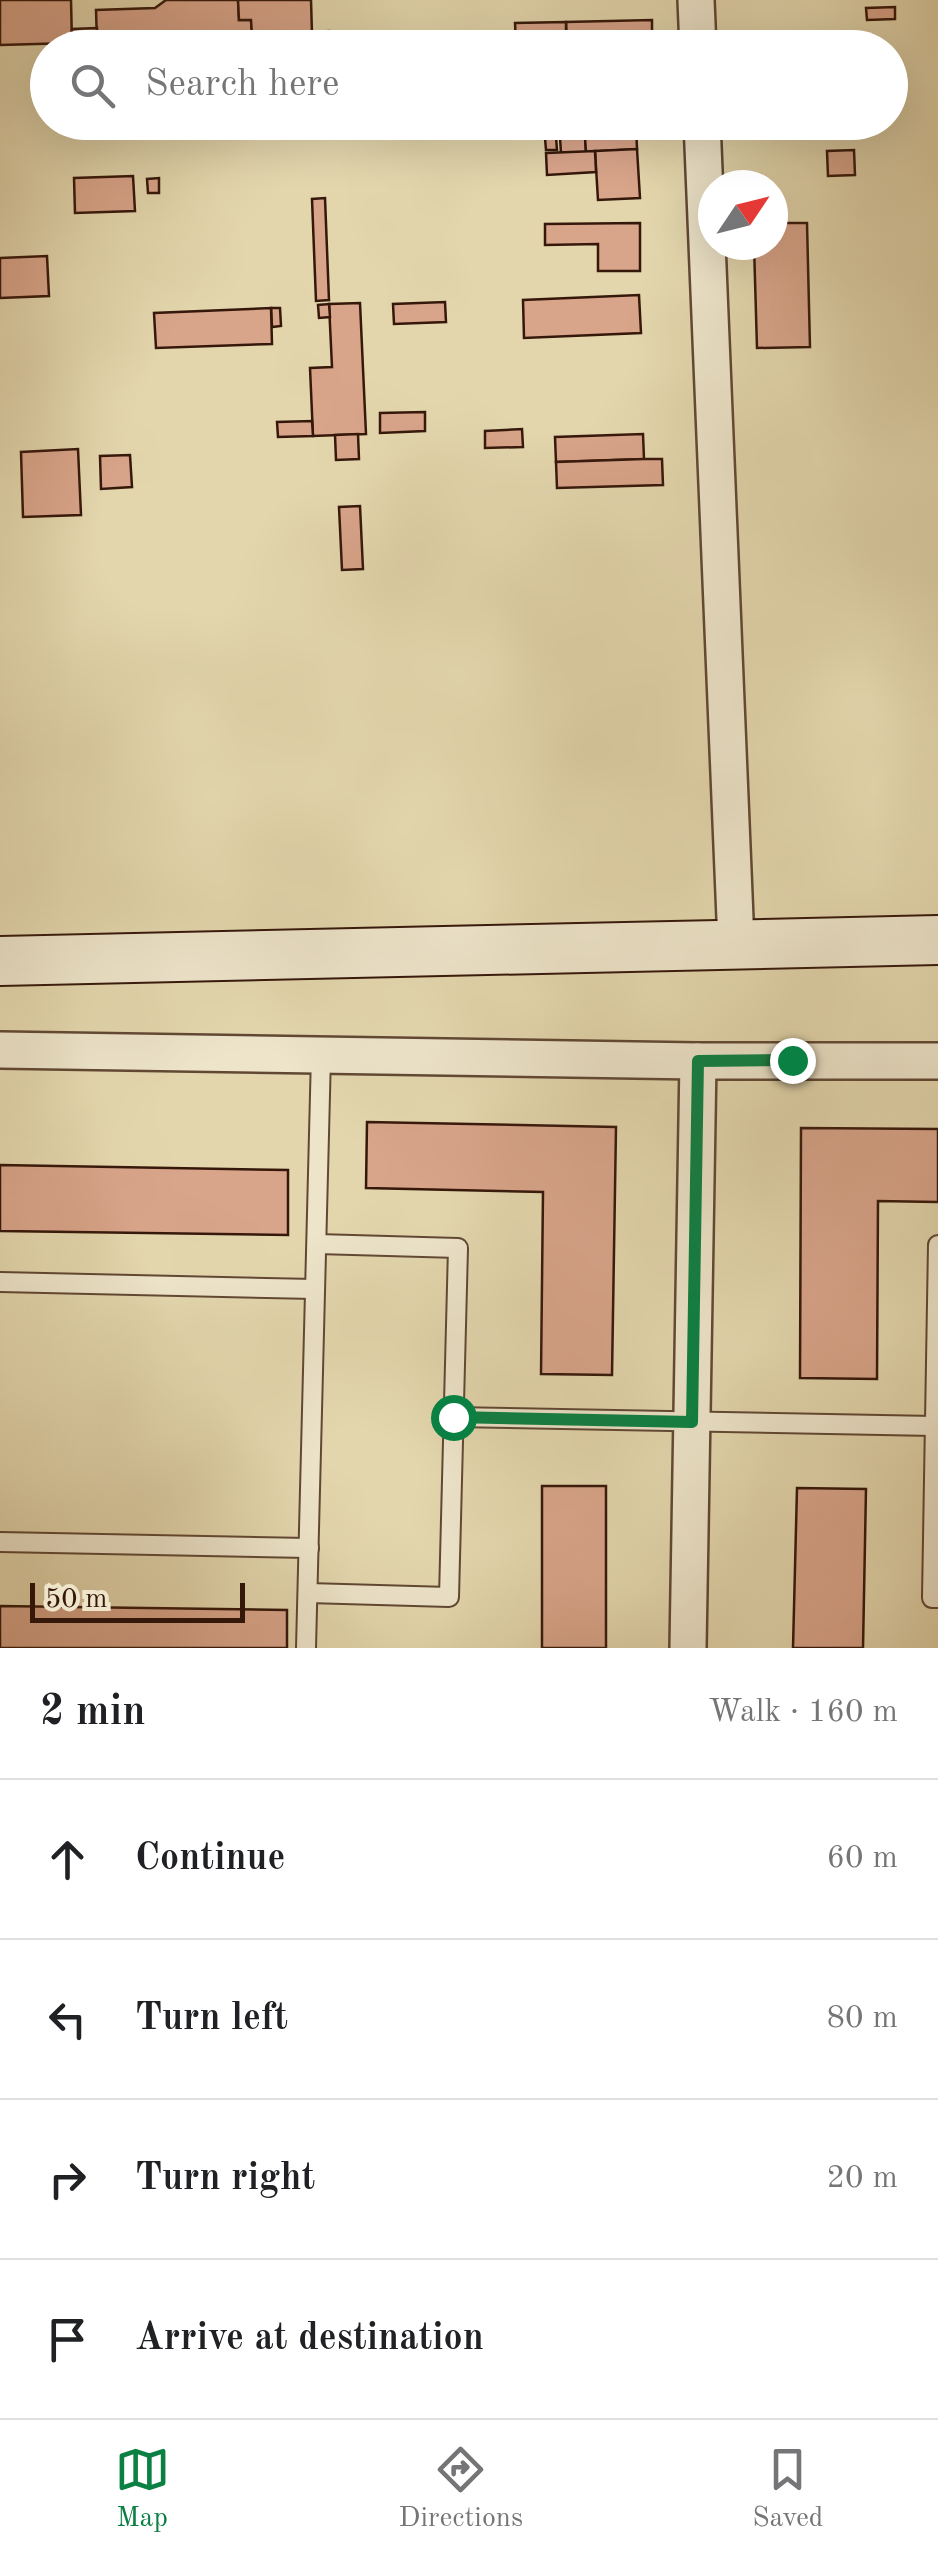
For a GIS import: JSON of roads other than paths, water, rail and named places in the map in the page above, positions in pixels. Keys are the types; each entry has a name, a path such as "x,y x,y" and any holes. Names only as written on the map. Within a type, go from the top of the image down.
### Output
{"street":[{"path":"696,0 697,30"},
{"path":"703,140 736,944"},
{"path":"0,961 938,940"},
{"path":"0,1050 938,1061"},
{"path":"688,1648 698,1061"}],"lane":[{"path":"306,1648 321,1055"},
{"path":"308,1593 449,1597 458,1248 317,1244"},
{"path":"938,1245 932,1598 938,1598"},
{"path":"0,1282 314,1289"},
{"path":"453,1417 934,1426"},
{"path":"0,1542 309,1548"}]}
